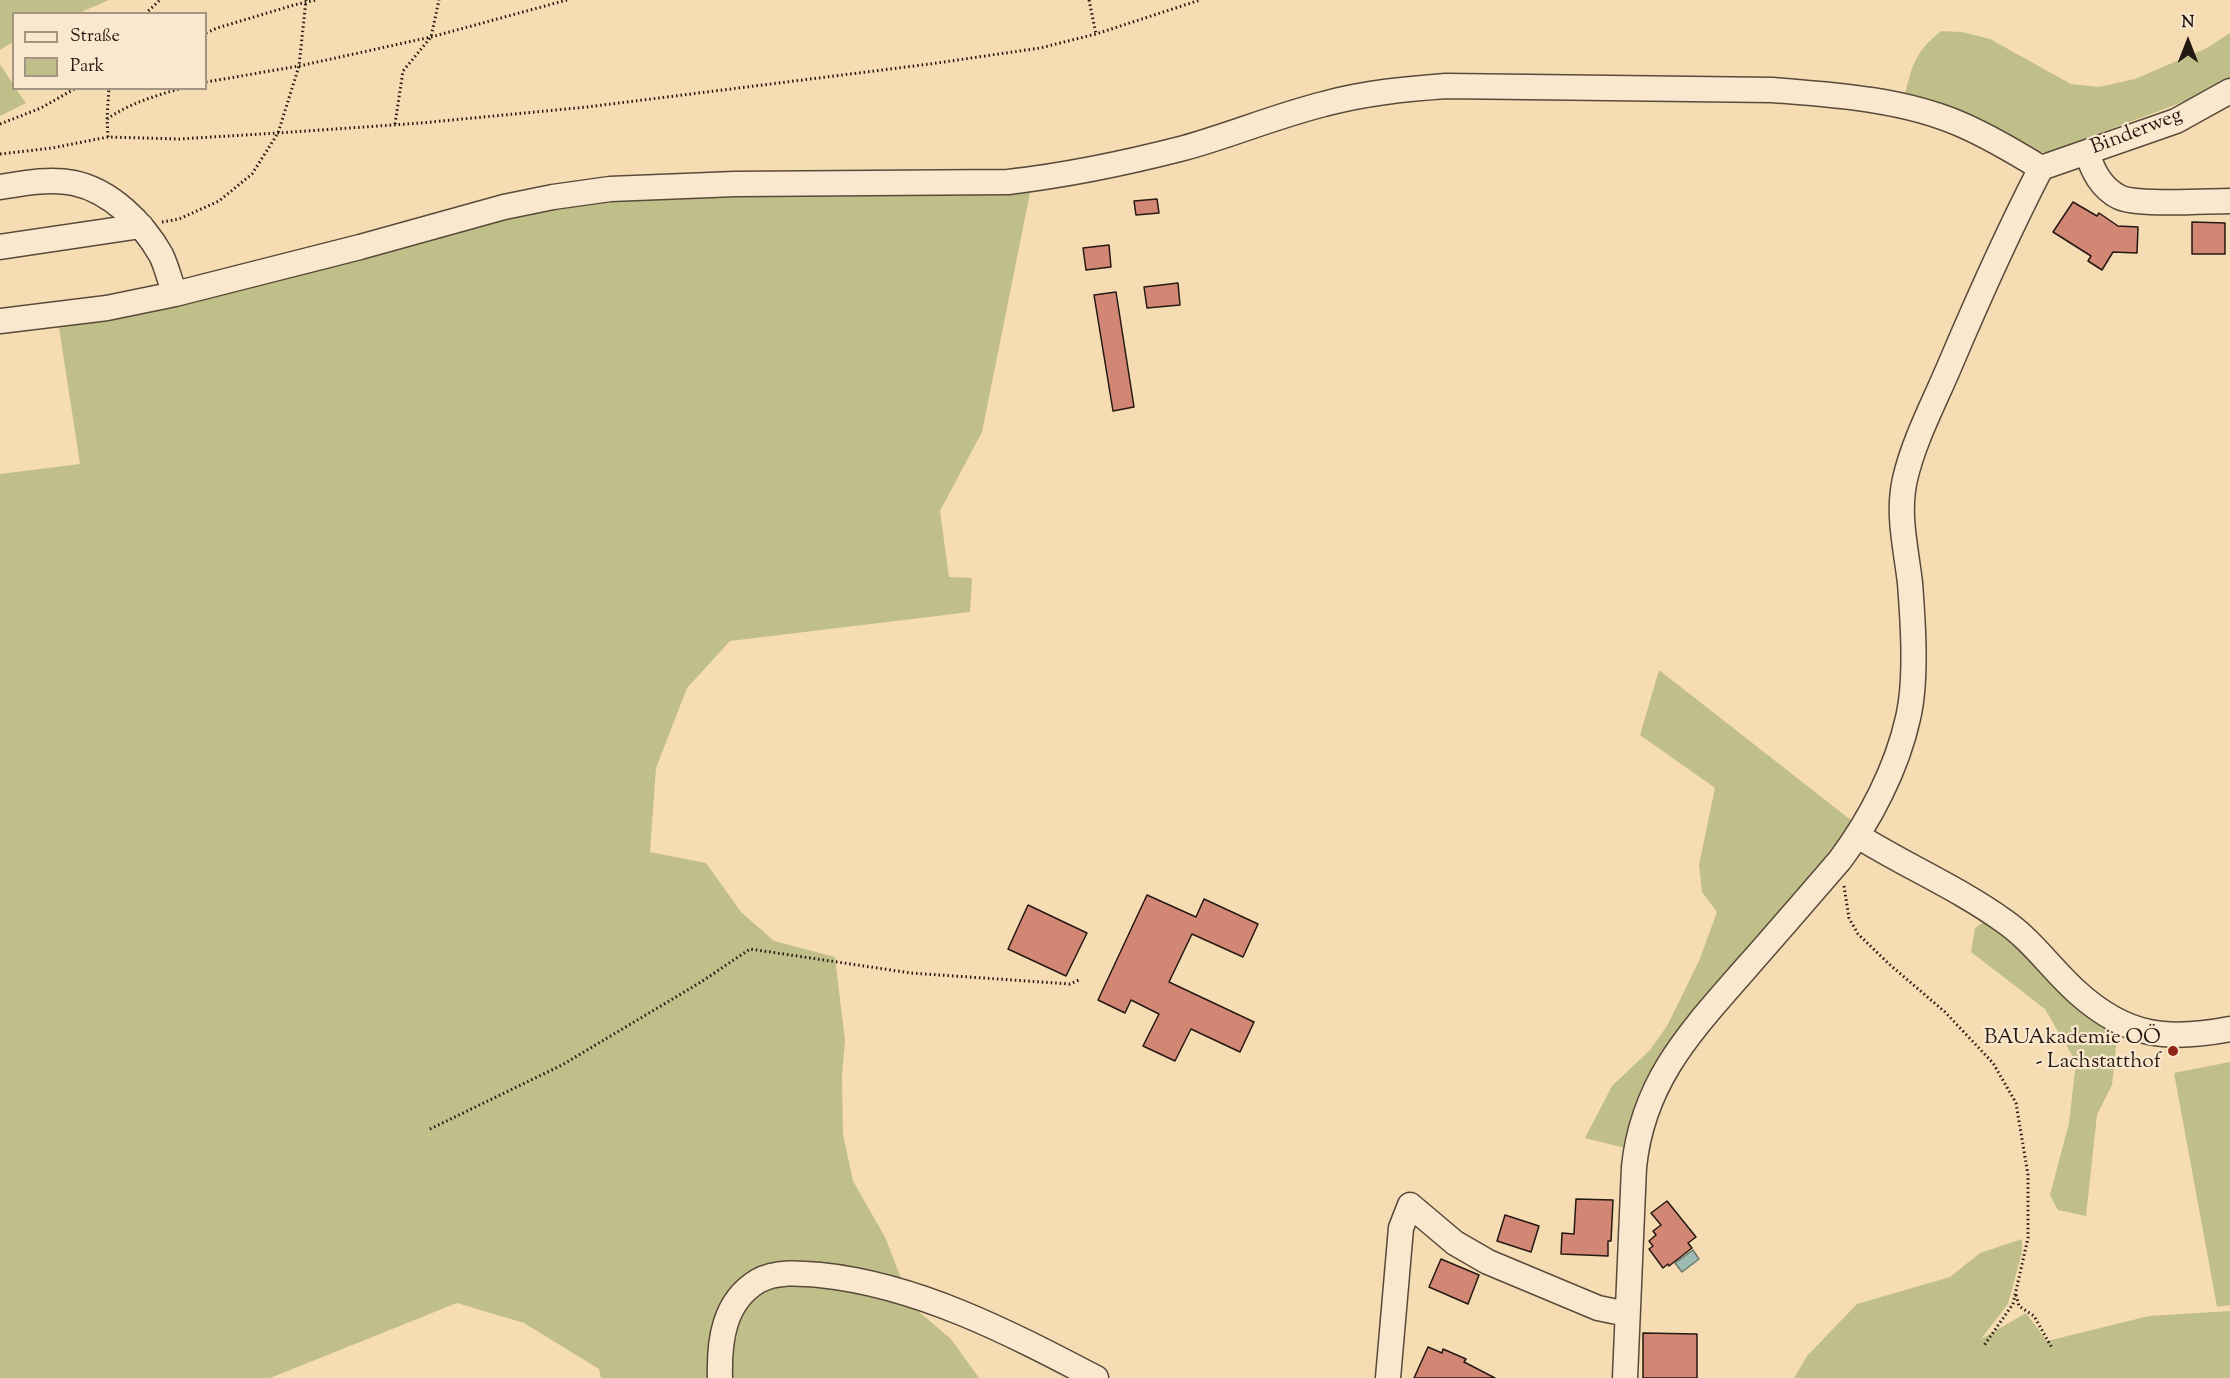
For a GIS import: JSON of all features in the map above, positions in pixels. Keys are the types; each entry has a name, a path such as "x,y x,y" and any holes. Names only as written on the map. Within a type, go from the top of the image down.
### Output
{"street":[{"path":"0,321 107,308 175,294 360,248 504,207 553,197 610,189 671,185 1008,182 1057,176 1185,147 1325,103 1405,89 1446,86 1773,90 1826,94 1878,101 1949,120 2002,144 2041,168 2022,204 1914,447 1905,480 1902,518 1910,581 1913,633 1908,717 1897,754 1876,803 1858,836 1840,860 1694,1029 1662,1074 1648,1102 1635,1156 1625,1378"},
{"name":"Binderweg","path":"2041,168 2176,121 2230,91"},
{"path":"2087,153 2092,170 2105,187 2121,198 2146,201 2230,201"},
{"path":"0,187 37,181 74,183 96,191 117,203 141,226 162,256 175,294"},
{"path":"0,247 141,226"},
{"path":"1858,836 1997,916 2021,933 2078,993 2102,1012 2127,1027 2158,1035 2186,1035 2230,1029"},
{"path":"1388,1378 1401,1228 1410,1205 1455,1242 1488,1262 1598,1308 1627,1314"},
{"path":"720,1378 720,1346 727,1315 739,1298 757,1282 777,1274 806,1273 843,1277 909,1294 1021,1339 1096,1378"}],"path":[{"path":"147,12 160,0"},
{"path":"207,33 228,24 316,0"},
{"path":"395,124 403,71 431,36 439,0"},
{"path":"207,82 298,66 431,36 567,0"},
{"path":"1089,0 1096,34"},
{"path":"0,154 51,148 108,137 179,139 278,133 587,107 930,64 1040,48 1096,34 1200,0"},
{"path":"141,226 179,219 219,201 252,174 278,133 298,66 306,1"},
{"path":"0,124 40,108 72,90"},
{"path":"108,137 110,90"},
{"path":"107,119 146,98 175,90"},
{"path":"1840,860 1849,918 1858,934 1945,1012 1994,1063 2016,1103 2028,1175 2028,1238 2013,1304 1983,1347"},
{"path":"430,1129 562,1065 700,982 750,949 911,973 1070,984 1082,979"},
{"path":"2015,1293 2019,1306 2034,1316 2052,1348"}],"green space":[{"path":"0,0 109,0 81,12 12,12 12,43 0,50"},
{"path":"1941,31 1962,32 1990,39 2071,84 2099,87 2135,79 2207,48 2230,33 2230,78 2199,96 2049,152 2038,152 1904,98 1915,61 1925,46"},
{"path":"0,64 12,82 12,90 17,90 26,103 0,116"},
{"path":"1031,188 982,432 940,511 949,577 972,578 970,612 730,641 687,688 656,768 650,852 706,863 741,912 774,941 835,957 845,1041 842,1076 843,1134 853,1181 885,1237 912,1306 951,1339 979,1378 601,1378 599,1369 524,1323 457,1303 270,1378 0,1378 0,474 80,464 58,321 491,219 585,200 668,193"},
{"path":"1659,670 1856,824 1693,1022 1625,1148 1585,1138 1612,1086 1650,1050 1667,1026 1699,961 1717,912 1702,892 1699,865 1715,788 1640,735"},
{"path":"1989,918 2118,1029 2112,1085 2097,1115 2086,1216 2058,1210 2050,1195 2069,1123 2076,1062 2045,1009 1971,952 1975,928"},
{"path":"2230,1062 2230,1305 2217,1307 2174,1073"},
{"path":"2022,1239 2022,1252 2008,1304 1981,1339 2026,1313 2047,1341 2149,1316 2230,1311 2230,1378 1794,1378 1807,1356 1857,1304 1950,1277 1980,1253"}],"water":[{"path":"1693,1250 1699,1259 1682,1272 1675,1263"}],"building":[{"path":"1157,199 1159,213 1136,215 1134,201"},
{"path":"2073,202 2097,216 2099,213 2118,226 2138,227 2137,253 2113,252 2102,270 2088,261 2091,256 2053,232"},
{"path":"2192,222 2225,223 2225,254 2192,254"},
{"path":"1109,245 1111,267 1086,270 1083,248"},
{"path":"1178,283 1180,305 1147,308 1144,287"},
{"path":"1116,292 1134,407 1113,411 1094,295"},
{"path":"1147,895 1196,917 1204,899 1258,924 1243,957 1192,934 1169,982 1254,1022 1240,1052 1191,1029 1175,1061 1143,1046 1159,1014 1131,1000 1125,1013 1098,1000"},
{"path":"1028,905 1087,933 1066,976 1008,949"},
{"path":"1576,1199 1613,1200 1608,1256 1561,1254 1562,1233 1574,1234"},
{"path":"1667,1201 1696,1237 1688,1243 1692,1248 1663,1268 1649,1249 1653,1246 1649,1241 1656,1235 1653,1231 1661,1225 1651,1213"},
{"path":"1505,1215 1539,1226 1531,1252 1497,1241"},
{"path":"1441,1259 1479,1275 1468,1304 1429,1287"},
{"path":"1643,1333 1697,1334 1697,1378 1643,1378"},
{"path":"1428,1347 1442,1353 1443,1349 1466,1359 1464,1362 1495,1378 1414,1378"}],"place":[{"name":"BAUAkademie OÖ - Lachstatthof","path":"2173,1051"}]}
